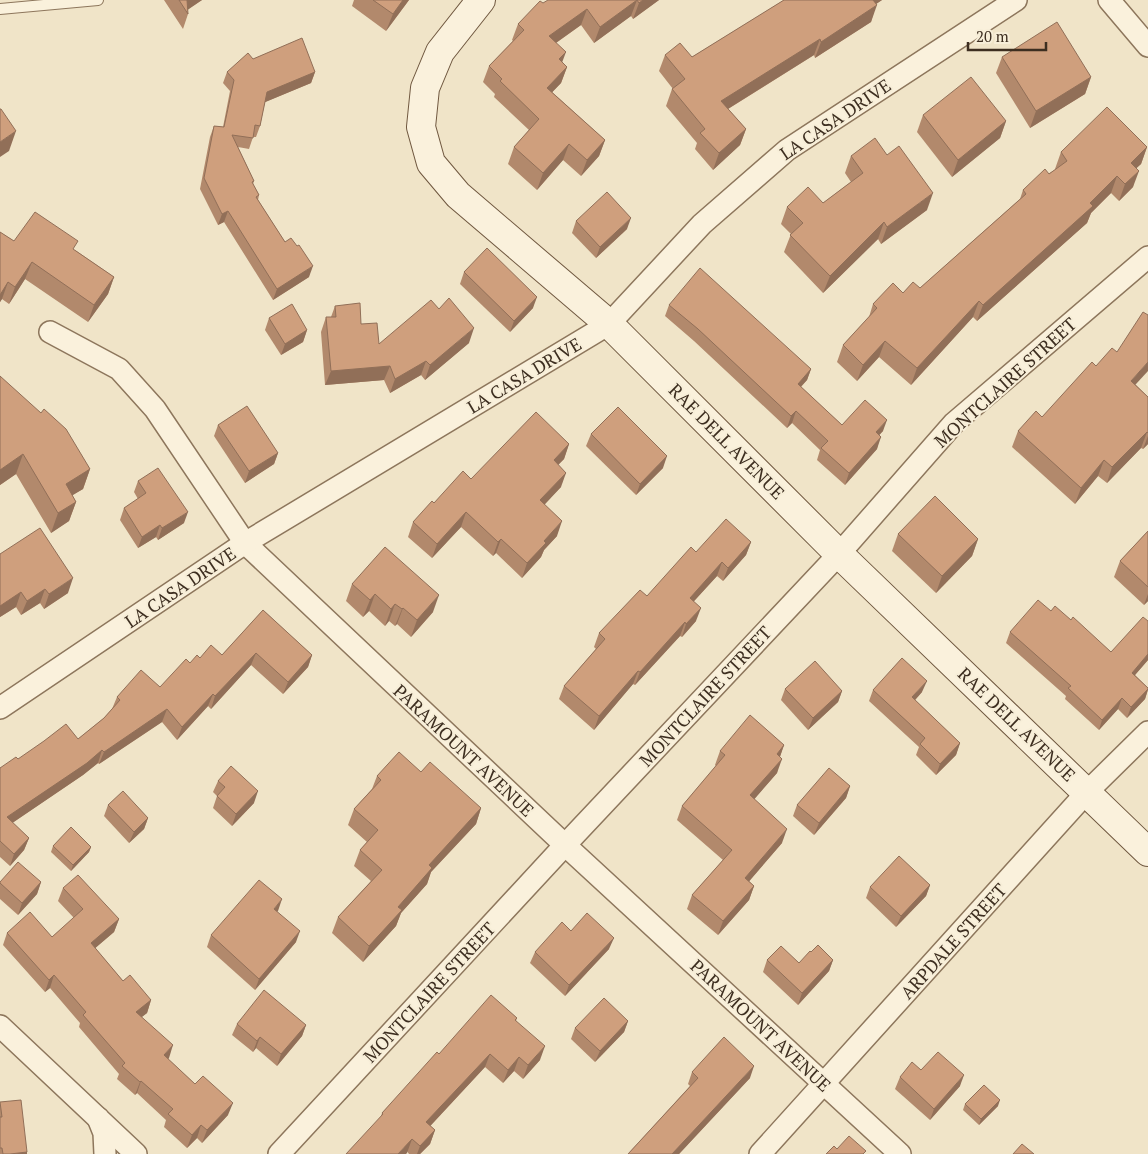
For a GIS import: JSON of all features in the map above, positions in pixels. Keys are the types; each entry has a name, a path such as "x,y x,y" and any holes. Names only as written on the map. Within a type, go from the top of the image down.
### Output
{"street":[{"name":"RAE DELL AVENUE","path":"481,0 440,52 426,88 421,127 431,163 458,195 609,324 839,554 1148,852"},
{"name":"LA CASA DRIVE","path":"0,708 245,543 609,324 702,224 787,150 1016,0"},
{"path":"1109,0 1148,46"},
{"name":"MONTCLAIRE STREET","path":"279,1154 565,845 839,554 954,423 1148,257"},
{"name":"PARAMOUNT AVENUE","path":"50,332 119,369 154,409 245,543 565,845 900,1154"},
{"name":"ARPDALE STREET","path":"760,1154 1087,792 1148,732"},
{"path":"0,1026 136,1154"},
{"path":"98,1118 104,1133 105,1154"}],"lane":[{"path":"0,9 98,0"}],"building":[{"path":"179,0 187,0 188,14"},
{"path":"373,0 403,0 393,14"},
{"path":"548,0 637,0 600,27 587,9 549,36 566,52 559,59 567,67 547,88 605,140 587,160 569,144 543,173 514,147 539,119 500,81 502,79 489,66 524,30 518,24 540,1 543,3"},
{"path":"784,0 873,0 877,5 821,42 820,39 721,101 746,129 719,153 700,133 705,129 672,89 685,79 665,55 680,43 692,57"},
{"path":"1057,22 1091,77 1036,111 1002,57"},
{"path":"302,38 315,72 267,92 260,126 255,125 253,138 232,135 254,181 252,182 259,195 256,197 285,242 291,238 297,246 299,245 313,266 277,289 228,211 222,214 204,178 214,126 224,127 234,80 227,72 248,53 253,59"},
{"path":"971,77 1006,121 958,160 923,115"},
{"path":"1107,107 1147,147 1131,163 1139,171 1125,184 1117,176 1090,203 1093,206 983,305 979,301 917,368 885,341 863,365 843,345 877,308 873,304 893,283 903,293 913,282 920,288 1026,194 1023,190 1045,169 1049,174 1067,161 1061,152"},
{"path":"0,109 16,131 0,142"},
{"path":"875,138 887,155 899,146 933,193 887,227 884,222 830,276 790,235 803,223 787,207 808,187 823,203 863,173 851,156"},
{"path":"607,192 631,218 600,247 576,221"},
{"path":"35,212 78,241 73,249 114,277 94,305 32,262 15,287 8,282 0,295 0,232 14,241"},
{"path":"487,248 537,297 514,321 464,272"},
{"path":"700,268 811,369 798,384 842,425 865,400 887,420 876,432 881,437 849,473 821,448 828,441 796,411 791,416 698,329 669,305"},
{"path":"449,298 474,328 430,365 426,361 395,379 390,366 331,371 326,317 336,317 335,306 360,303 361,324 377,323 379,344 431,300 439,309"},
{"path":"292,304 307,330 285,344 269,318"},
{"path":"1143,312 1148,315 1148,362 1131,381 1148,397 1148,433 1112,467 1104,460 1081,488 1018,431 1036,411 1042,417 1092,362 1096,366 1112,348 1117,352"},
{"path":"0,376 41,413 44,409 66,429 90,469 66,484 76,502 58,513 23,454 0,470"},
{"path":"247,406 278,453 249,471 218,425"},
{"path":"618,407 667,456 640,484 591,434"},
{"path":"536,412 569,444 554,460 566,473 540,500 562,521 544,541 546,543 527,563 501,539 498,542 466,512 437,544 413,522 432,501 434,503 463,471 471,479"},
{"path":"158,468 188,512 162,528 160,525 142,537 124,508 146,493 138,481"},
{"path":"935,496 978,539 942,576 898,534"},
{"path":"726,519 751,542 728,568 722,562 690,598 701,608 686,624 685,622 640,672 638,671 599,716 564,686 605,639 599,633 640,590 647,596 691,547 696,552"},
{"path":"40,528 73,578 49,594 45,589 27,601 21,592 0,606 0,554"},
{"path":"1148,531 1148,587 1120,561"},
{"path":"385,547 439,595 417,620 395,604 391,609 375,594 370,600 352,584"},
{"path":"1038,600 1051,611 1055,606 1071,620 1073,617 1111,652 1143,617 1148,621 1148,654 1132,673 1148,689 1131,707 1122,698 1102,720 1068,688 1071,686 1010,632"},
{"path":"263,610 312,655 288,682 256,653 182,727 167,709 104,752 102,750 87,763 7,817 29,838 14,854 0,841 0,768 16,757 18,759 66,724 78,739 104,718 120,700 117,697 141,670 160,687 186,659 190,663 197,655 200,658 211,645 222,655"},
{"path":"902,658 927,681 912,697 960,743 940,764 920,744 925,738 873,690"},
{"path":"815,661 842,691 813,718 785,689"},
{"path":"750,715 784,745 777,754 782,759 750,795 787,829 745,878 754,886 723,921 692,895 732,850 682,806 725,755 720,751"},
{"path":"399,752 421,772 430,762 481,808 429,865 432,868 398,907 402,910 369,946 338,917 382,870 360,850 378,830 354,809 381,780 377,776"},
{"path":"231,766 258,791 236,814 217,796 225,787 218,781"},
{"path":"829,768 850,786 819,823 797,805"},
{"path":"123,791 148,818 134,832 108,805"},
{"path":"71,827 91,847 73,865 53,846"},
{"path":"899,856 930,885 901,916 870,887"},
{"path":"18,862 41,882 22,903 0,883"},
{"path":"78,875 119,919 91,943 123,981 130,975 151,1000 136,1012 173,1045 164,1055 195,1084 203,1076 233,1103 207,1130 201,1125 192,1135 168,1114 173,1109 122,1066 125,1063 83,1015 86,1012 54,975 49,980 7,933 30,912 52,937 83,909 63,888"},
{"path":"259,880 282,899 274,909 300,931 259,979 211,935"},
{"path":"587,913 614,938 569,985 535,952 562,922 571,931"},
{"path":"818,945 833,960 802,993 767,960 781,946 799,963"},
{"path":"264,990 306,1025 281,1054 260,1037 257,1041 237,1024"},
{"path":"491,995 517,1018 515,1020 545,1046 528,1065 519,1057 508,1070 490,1054 426,1122 435,1130 420,1146 412,1139 398,1154 346,1154 437,1052 439,1054"},
{"path":"604,998 628,1021 600,1051 575,1028"},
{"path":"724,1037 754,1066 672,1154 628,1154 698,1078 692,1072"},
{"path":"938,1052 964,1075 934,1109 900,1077 912,1062 921,1070"},
{"path":"984,1085 1000,1100 981,1119 965,1104"},
{"path":"21,1100 27,1152 3,1154 2,1148 0,1148 0,1117 2,1117 0,1102"},
{"path":"849,1136 866,1151 863,1154 826,1154 834,1146 837,1149"},
{"path":"1022,1144 1034,1154 1013,1154"}]}
